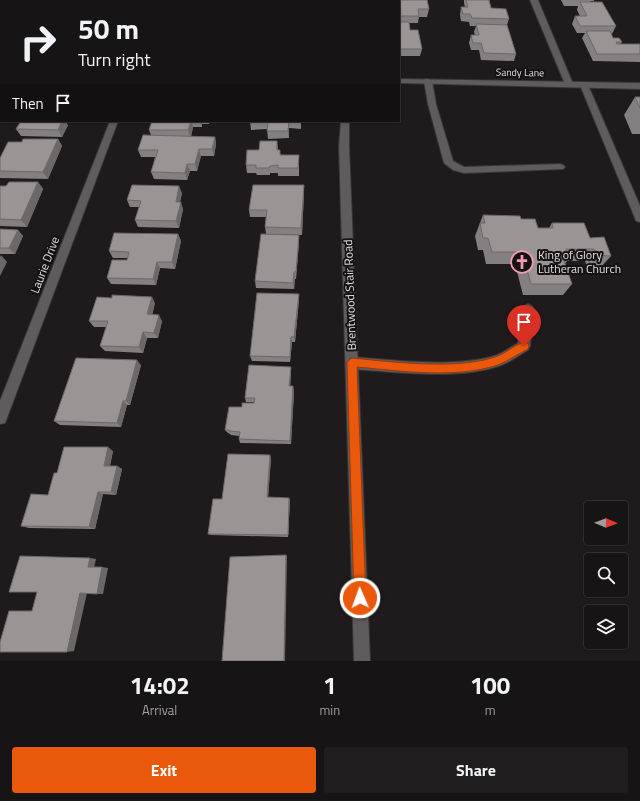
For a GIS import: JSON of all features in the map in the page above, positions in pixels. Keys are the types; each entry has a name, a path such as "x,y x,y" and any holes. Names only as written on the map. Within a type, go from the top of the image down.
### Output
{"street":[{"path":"534,0 569,84"},
{"name":"Sandy Lane","path":"400,81 640,86"},
{"path":"428,82 432,104 449,163 456,168 464,170 560,167"},
{"path":"584,85 640,218"},
{"name":"Laurie Drive","path":"0,418 114,122"},
{"name":"Brentwood Stair Road","path":"345,122 344,146 362,661"},
{"path":"352,363 412,367 465,367 497,361 524,346 528,308"}],"building":[{"path":"400,0 427,0 429,9 418,9 419,16 400,16"},
{"path":"466,0 489,0 491,8 506,9 509,19 472,18 470,14 463,14 461,7 468,7"},
{"path":"580,2 602,2 616,26 580,26 575,16 587,16"},
{"path":"400,22 409,22 410,30 418,30 422,49 400,49"},
{"path":"476,24 507,25 516,54 484,53 481,43 473,43 471,35 479,35"},
{"path":"586,31 610,31 613,38 619,38 622,42 616,42 617,44 640,44 640,54 597,54"},
{"path":"635,97 640,97 640,108"},
{"path":"20,122 62,122 58,130 16,129"},
{"path":"152,122 191,122 188,130 149,130"},
{"path":"268,122 289,122 288,131 267,131"},
{"path":"143,135 215,137 212,149 199,149 195,164 187,164 185,173 151,172 158,150 138,150"},
{"path":"23,139 58,139 43,172 0,171 0,158 8,142 22,142"},
{"path":"260,141 277,141 277,150 280,150 280,155 299,155 298,168 278,168 278,165 270,166 269,168 256,168 256,165 246,165 247,150 259,150"},
{"path":"9,182 38,182 21,220 0,219 0,186 6,186"},
{"path":"132,185 179,186 176,202 181,202 176,221 135,220 141,201 127,200"},
{"path":"253,185 304,185 301,228 265,227 267,210 249,210"},
{"path":"483,215 520,216 521,219 535,219 538,228 553,228 552,223 584,223 590,238 604,237 611,256 597,255 594,249 566,249 569,258 563,258 572,284 531,284 522,252 492,252 488,238 483,238 480,223 485,223"},
{"path":"0,229 18,230 9,248 0,248"},
{"path":"114,233 178,234 172,262 157,262 153,279 107,278 112,260 127,260 129,252 109,251"},
{"path":"261,234 299,235 296,272 294,272 293,283 255,281"},
{"path":"257,293 299,294 294,337 291,337 290,357 250,356"},
{"path":"112,295 152,297 147,314 159,315 154,333 143,332 139,347 100,346 108,321 89,321 97,297 112,298"},
{"path":"76,358 137,360 126,401 123,401 117,423 54,421"},
{"path":"249,365 291,367 289,386 293,386 290,441 239,439 240,432 225,430 229,407 242,407 242,403 254,403 255,398 245,398"},
{"path":"64,447 108,447 104,466 117,466 111,492 98,492 89,527 21,526 31,494 48,495 54,473 57,473"},
{"path":"228,454 270,455 267,497 289,498 288,535 208,534 213,499 222,499"},
{"path":"286,555 284,661 222,661 230,557"},
{"path":"20,556 90,558 88,567 102,567 97,594 80,593 67,652 0,652 0,642 9,611 32,611 37,592 9,592"}],"place":[{"name":"King of Glory Lutheran Church","path":"522,262"}],"route":[{"path":"360,598 352,363 412,367 465,367 497,361 524,346"}]}
